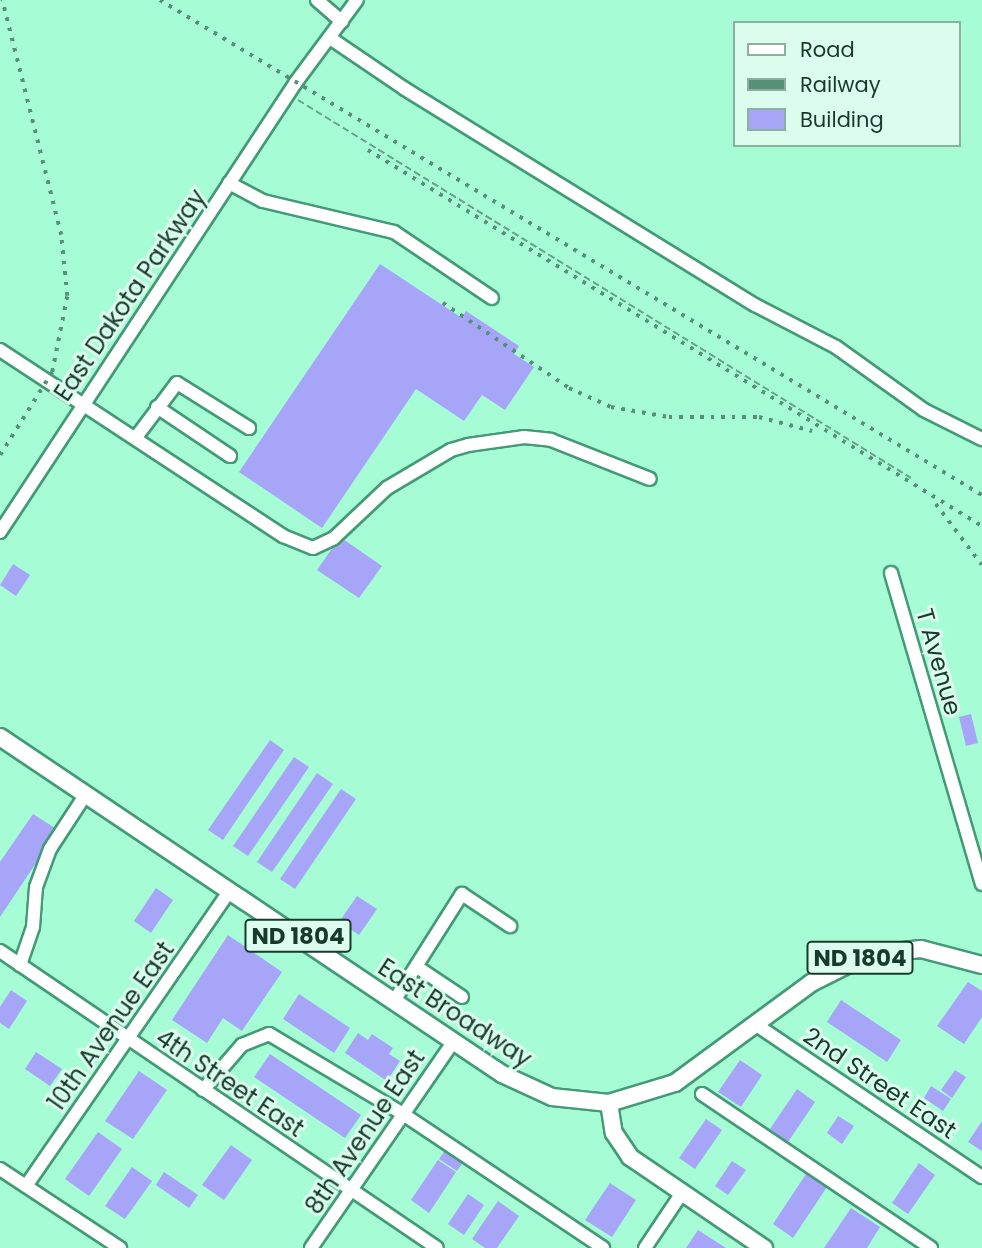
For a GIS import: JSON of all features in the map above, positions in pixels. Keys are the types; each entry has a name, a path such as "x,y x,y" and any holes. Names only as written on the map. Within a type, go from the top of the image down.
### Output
{"main road":[{"name":"East Broadway","path":"0,737 454,1041 534,1091 572,1101 608,1103"},
{"name":"ND 1804","path":"608,1103 675,1083 830,970 867,955 921,949 982,965"},
{"path":"608,1103 614,1133 623,1150 764,1248"}],"street":[{"path":"317,0 342,22"},
{"name":"East Dakota Parkway","path":"0,532 296,82 358,0"},
{"path":"331,38 415,96 755,305 836,347 924,410 982,439"},
{"path":"229,183 263,201 394,232 492,299"},
{"path":"0,350 136,436 283,536 313,548 334,538 387,488 451,450 468,445 524,437 551,440 650,479"},
{"path":"136,436 174,384 182,384 249,428"},
{"path":"157,407 230,456"},
{"name":"T Avenue","path":"891,573 982,884"},
{"path":"20,965 33,927 36,887 50,849 86,794"},
{"name":"10th Avenue East","path":"26,1186 230,890"},
{"path":"394,1001 462,894 510,926"},
{"name":"4th Street East","path":"0,951 437,1248"},
{"path":"417,967 462,997"},
{"name":"2nd Street East","path":"755,1024 982,1177"},
{"path":"203,1090 242,1045 269,1034 403,1114 603,1248"},
{"name":"8th Avenue East","path":"311,1248 454,1041"},
{"path":"702,1094 931,1248"},
{"path":"0,1169 120,1248"},
{"path":"645,1248 682,1193"}],"path":[{"path":"288,94 911,478"}],"building":[{"path":"380,264 462,318 466,311 519,346 514,354 534,367 505,410 482,395 464,421 416,389 322,528 239,472"},
{"path":"340,537 382,566 359,598 317,570"},
{"path":"13,564 30,575 16,596 0,585"},
{"path":"971,714 978,743 966,746 959,717"},
{"path":"270,740 284,750 223,840 208,830"},
{"path":"294,757 309,767 248,856 233,846"},
{"path":"317,773 333,784 272,872 257,862"},
{"path":"341,789 356,799 295,889 280,879"},
{"path":"33,814 58,830 0,917 0,862"},
{"path":"156,888 173,900 151,933 134,921"},
{"path":"357,896 377,909 359,935 339,922"},
{"path":"228,935 282,972 242,1031 223,1018 207,1043 172,1020"},
{"path":"968,982 982,991 982,1017 964,1044 937,1026"},
{"path":"11,990 27,1001 9,1029 0,1023 0,1007"},
{"path":"299,994 350,1028 334,1053 283,1019"},
{"path":"841,1000 901,1040 887,1062 827,1022"},
{"path":"358,1033 368,1040 372,1034 393,1048 389,1054 400,1061 387,1081 345,1053"},
{"path":"36,1052 62,1069 50,1086 25,1069"},
{"path":"270,1054 361,1115 345,1138 254,1077"},
{"path":"740,1060 762,1075 741,1107 718,1092"},
{"path":"955,1070 966,1077 952,1098 941,1090"},
{"path":"139,1071 167,1090 133,1139 105,1121"},
{"path":"931,1086 951,1099 943,1111 924,1098"},
{"path":"797,1089 815,1102 788,1142 770,1129"},
{"path":"838,1116 854,1126 842,1144 827,1133"},
{"path":"706,1119 722,1130 695,1169 679,1158"},
{"path":"982,1121 982,1151 968,1142"},
{"path":"98,1132 122,1149 89,1196 65,1179"},
{"path":"231,1145 252,1160 224,1200 202,1185"},
{"path":"446,1149 464,1161 457,1171 439,1159"},
{"path":"438,1160 456,1172 429,1213 411,1200"},
{"path":"732,1161 746,1170 728,1195 715,1186"},
{"path":"919,1163 935,1175 908,1214 892,1203"},
{"path":"132,1167 152,1181 125,1219 105,1206"},
{"path":"164,1172 198,1195 189,1208 156,1185"},
{"path":"806,1174 827,1187 793,1238 773,1224"},
{"path":"610,1183 636,1200 612,1237 585,1220"},
{"path":"468,1194 484,1205 464,1235 448,1224"},
{"path":"498,1201 519,1216 497,1248 485,1248 472,1239"},
{"path":"851,1208 880,1227 867,1248 824,1248"},
{"path":"698,1230 726,1248 686,1248"}],"railway":[{"path":"0,455 52,372 67,296 61,235 2,0"},
{"path":"160,0 982,495"},
{"path":"368,150 982,526"},
{"path":"443,303 569,388 611,407 669,417 759,417 812,431"},
{"path":"936,504 982,565"}]}
